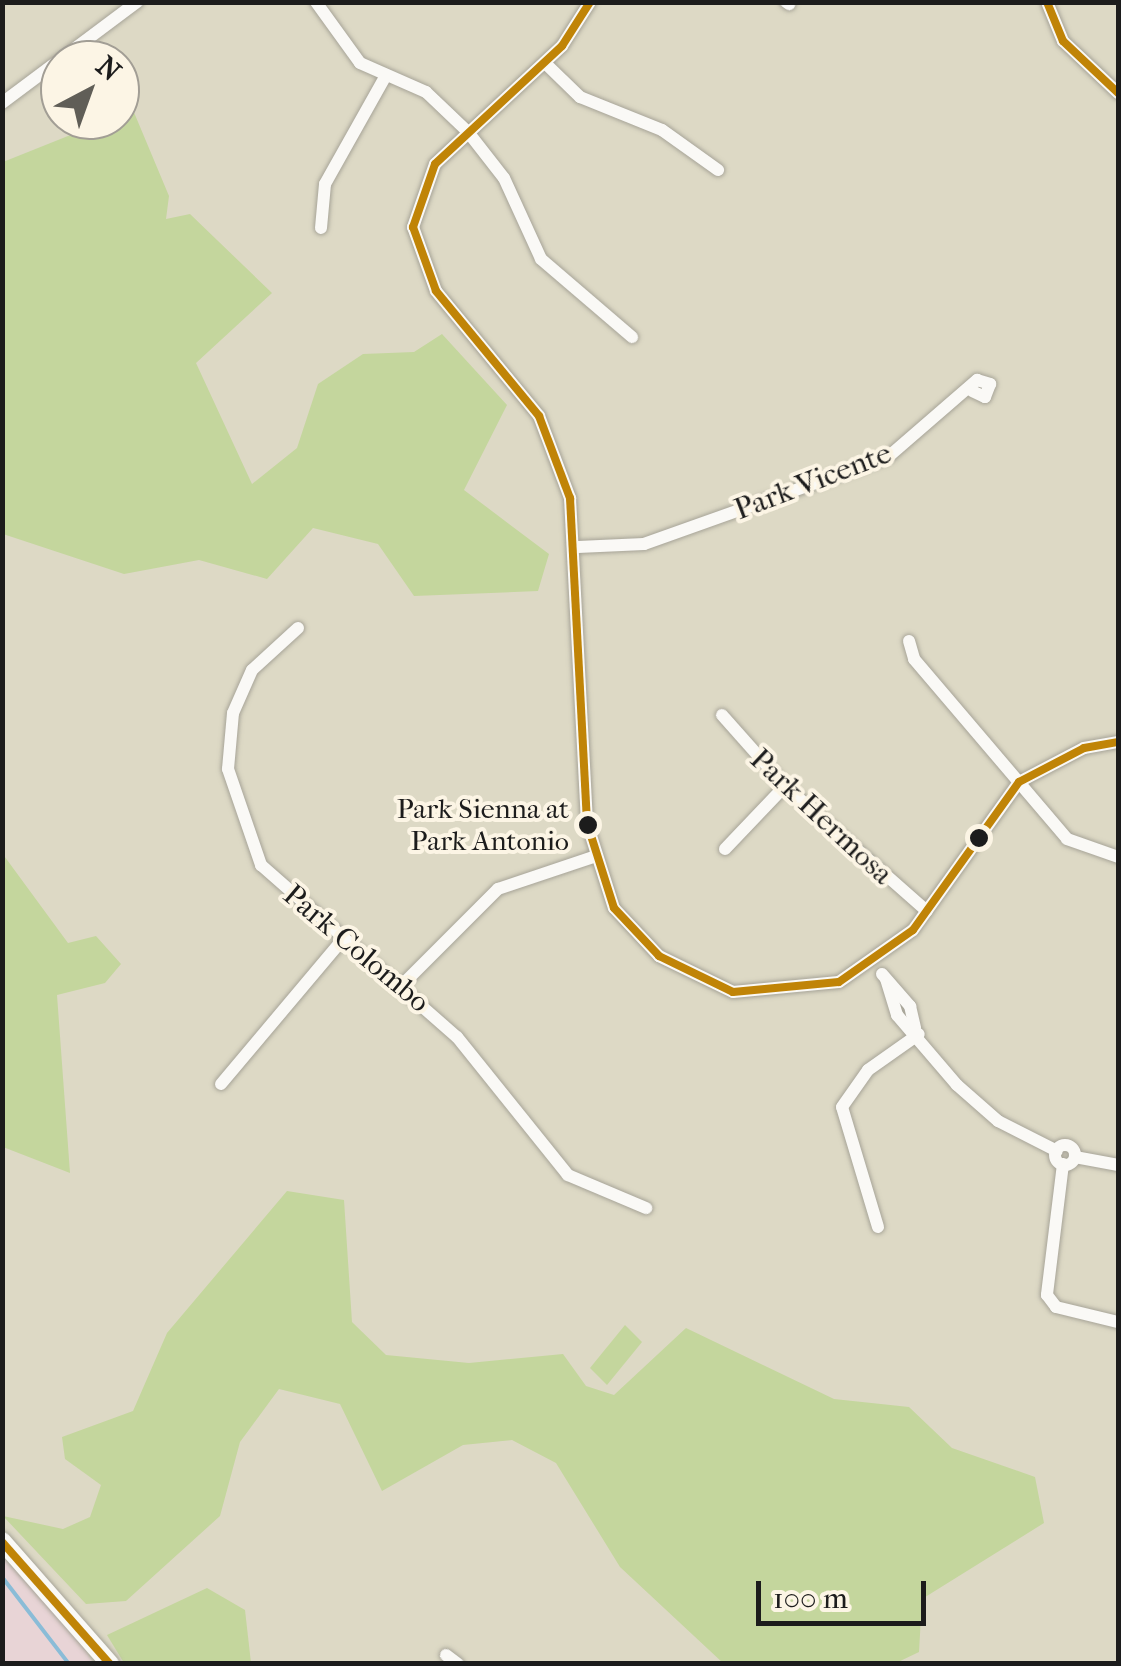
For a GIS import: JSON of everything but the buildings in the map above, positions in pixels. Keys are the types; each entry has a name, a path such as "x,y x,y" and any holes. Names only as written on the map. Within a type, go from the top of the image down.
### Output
{"main road":[{"path":"2,1540 110,1664"}],"street":[{"path":"2,103 137,2"},
{"path":"316,2 342,47 385,77 426,92 468,132 504,178 541,258 632,336"},
{"path":"1046,2 1063,40 1118,93"},
{"path":"589,3 545,64 468,132 422,185 415,246 436,291 539,416 578,547 594,856 631,930 658,956 733,992 803,992 876,964 927,912 1019,782 1084,748 1118,742"},
{"path":"545,64 580,97 662,130 718,170"},
{"path":"321,228 325,184 385,77"},
{"name":"Park Vicente","path":"578,547 644,544 888,456 972,391"},
{"name":"Park Colombo","path":"298,628 252,670 232,713 228,769 261,865 457,1037 568,1175 646,1208"},
{"path":"910,641 914,659 1067,839 1118,857"},
{"name":"Park Hermosa","path":"722,714 786,786 927,912"},
{"path":"725,849 786,786"},
{"path":"402,985 498,888 594,856"},
{"path":"221,1084 343,940"},
{"path":"876,964 906,1000 917,1031"},
{"path":"886,979 893,1008 998,1122 1065,1157 1118,1165"},
{"path":"893,1008 906,1000"},
{"path":"878,1227 842,1107 868,1070 917,1031"},
{"path":"1065,1157 1047,1295 1056,1307 1118,1322"}],"shaded area":[{"path":"2,1556 76,1634 93,1663 3,1663"}],"green space":[{"path":"140,127 169,196 166,219 190,214 272,293 196,363 252,484 297,448 318,384 363,354 414,352 442,334 507,405 464,490 549,554 538,591 414,596 378,544 313,528 267,579 199,560 124,574 3,534 3,162 58,140 140,140"},
{"path":"2,853 68,943 96,936 121,964 105,983 57,995 70,1173 3,1147"},
{"path":"287,1191 344,1200 352,1322 386,1355 469,1363 563,1354 586,1386 614,1395 686,1328 834,1399 909,1407 952,1448 1035,1477 1044,1523 922,1599 919,1652 896,1663 723,1663 620,1567 556,1463 512,1440 463,1445 382,1491 340,1404 279,1389 240,1442 220,1516 126,1601 86,1604 3,1516 63,1529 90,1517 101,1485 65,1459 62,1437 133,1411 167,1333"},
{"path":"625,1325 642,1342 607,1385 590,1368"},
{"path":"207,1588 245,1610 251,1663 124,1663 107,1635"}],"waterway":[{"path":"2,1577 69,1664"}],"transit line":[{"path":"590,2 562,46 435,164 413,227 436,291 539,416 570,498 587,823 614,908 659,956 733,992 839,982 913,930 1019,782 1084,748 1118,742"},
{"path":"1047,2 1063,41 1118,93"},
{"path":"2,1542 110,1664"}],"place":[{"name":"Park Sienna at Park Antonio","path":"588,825"}]}
